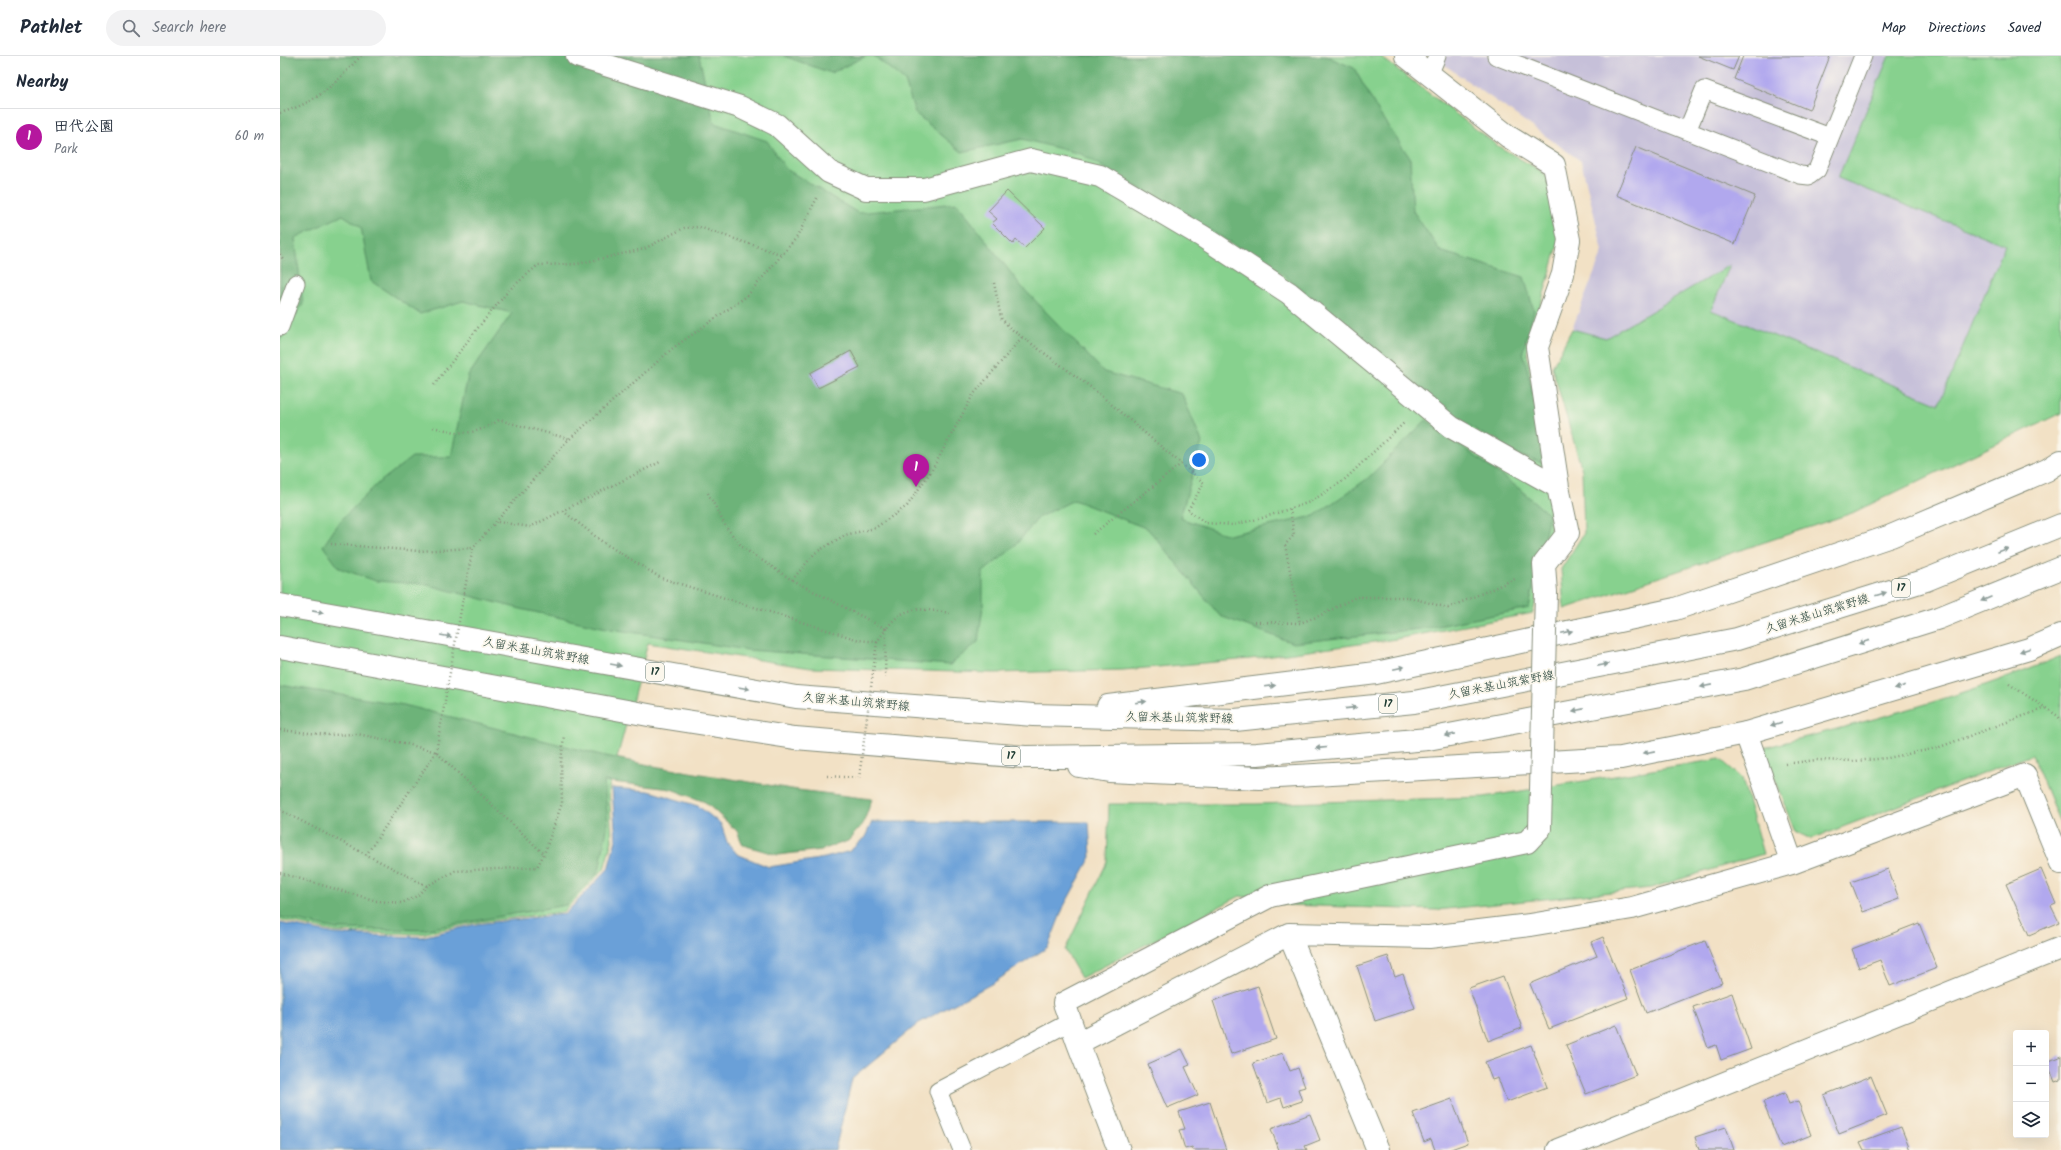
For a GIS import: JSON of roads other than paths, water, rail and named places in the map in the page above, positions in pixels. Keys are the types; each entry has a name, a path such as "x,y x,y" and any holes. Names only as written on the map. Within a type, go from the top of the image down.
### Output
{"main road":[{"path":"577,56 740,107 778,125 829,172 866,189 924,189 1031,160 1100,176 1202,236 1289,292 1451,427 1558,487"},
{"path":"1119,1150 1078,1044 1064,1003 1270,896 1527,842 1540,828 1546,593 1544,564 1568,533 1558,487 1537,347 1563,274 1569,240 1554,165 1509,137 1433,66 1406,56"},
{"path":"1033,715 1376,673 1675,609 1891,536 2047,470 2061,461"},
{"name":"久留米基山筑紫野線","path":"280,605 796,698 1033,715 1235,720 1414,702 1737,638 1926,580 2061,525"},
{"name":"17","path":"280,647 654,716 795,738 1025,757 1257,754 1428,739 1744,679 1939,618 2061,568"},
{"path":"1025,757 1109,771 1259,778 1621,758 1746,733 2029,649 2061,635"},
{"path":"1746,733 1792,863"},
{"path":"1078,1044 1288,934 1429,937 1530,925 1632,908 1792,863 2025,775 2061,863"},
{"path":"1288,934 1378,1150"},
{"path":"1558,1150 2061,948"}],"lane":[{"path":"1496,56 1800,175 1809,176 1817,170 1863,56"},
{"path":"1687,130 1704,90 1830,138"},
{"path":"280,327 296,283"},
{"path":"962,1150 938,1091 1070,1022"}],"water":[{"path":"612,788 649,791 698,806 721,824 727,842 737,854 769,867 825,858 850,851 865,837 872,822 1089,822 1091,857 1064,906 1048,947 993,983 919,1023 852,1079 835,1150 280,1150 280,923 335,934 421,937 477,924 565,914 608,869 616,840"}],"place":[{"name":"田代公園","path":"916,487"}]}
